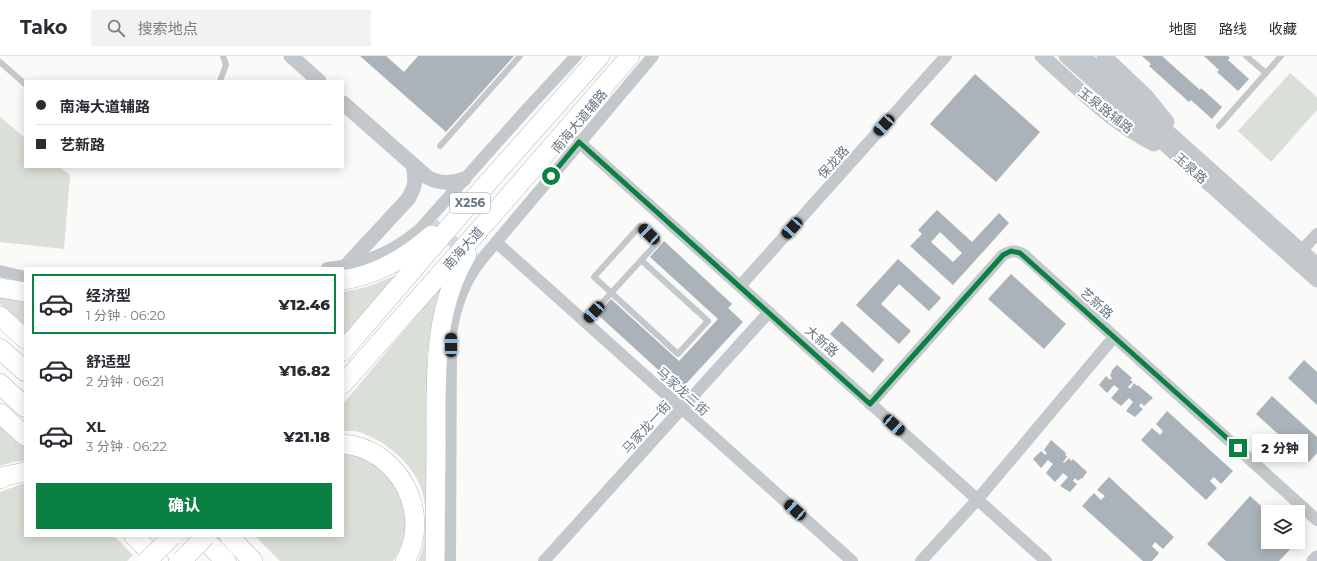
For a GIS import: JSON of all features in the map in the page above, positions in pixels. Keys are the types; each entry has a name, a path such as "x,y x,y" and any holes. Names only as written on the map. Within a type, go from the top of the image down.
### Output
{"highway":[{"path":"0,349 24,370"},
{"path":"0,384 24,406"},
{"path":"161,537 185,561"},
{"path":"203,537 226,561"}],"main road":[{"name":"南海大道","path":"344,350 483,188 600,56"},
{"name":"南海大道","path":"344,383 630,56"},
{"path":"344,273 356,278 385,267 412,251 483,188"},
{"path":"435,561 436,381 440,325 456,274 477,238 502,204"},
{"path":"0,288 24,292"},
{"path":"0,316 24,338"},
{"path":"0,413 24,435"},
{"path":"344,444 350,444 379,456 391,465 403,482 413,505 415,522 414,538 410,553 405,561"},
{"path":"0,479 5,476 24,472"},
{"path":"135,537 159,561"},
{"path":"147,561 171,537"},
{"path":"181,561 205,537"},
{"path":"230,537 251,557"}],"street":[{"path":"344,273 393,248 431,222 448,197 576,56"},
{"name":"南海大道辅路","path":"450,561 451,334 462,289 475,261 496,242 653,56"},
{"name":"保龙路","path":"740,286 946,56"},
{"name":"玉泉路辅路","path":"1042,56 1101,109 1123,126 1150,142 1180,150"},
{"name":"玉泉路","path":"1066,56 1317,265"},
{"name":"玉泉路","path":"1083,56 1317,280"},
{"path":"1104,56 1147,97 1161,113 1180,150"},
{"path":"293,57 318,80"},
{"path":"344,104 427,177 449,183 464,179"},
{"name":"大新路","path":"579,142 1046,561"},
{"path":"344,273 408,199 415,186 413,165"},
{"path":"1301,251 1317,234"},
{"name":"马家龙二街","path":"496,242 852,561"},
{"name":"艺新路","path":"870,404 1003,255 1007,252 1016,251 1024,255 1317,520"},
{"path":"0,271 24,277"},
{"name":"马家龙一街","path":"544,561 769,312"},
{"path":"921,561 977,500 1114,337"},
{"path":"1314,561 1317,558"}],"lane":[{"path":"220,80 226,65 223,56"},
{"path":"440,146 520,56"},
{"path":"1246,56 1266,73"},
{"path":"1219,126 1281,56"},
{"path":"0,62 24,83"},
{"path":"585,322 611,293 641,260 658,242 640,226 594,277 611,293 678,354 693,338 708,321 641,260"}],"shaded area":[{"path":"1290,73 1317,97 1317,110 1271,162 1238,131"},
{"path":"0,117 24,137 24,168 60,168 70,175 64,249 0,242"},
{"path":"399,274 344,338 344,292 367,287"},
{"path":"442,285 433,319 427,356 427,561 418,561 424,543 425,504 423,493 417,479 411,469 395,452 385,445 365,434 355,431 344,431 344,403"},
{"path":"0,295 24,299 24,324 0,304"},
{"path":"0,420 24,442 24,461 13,462 0,466"},
{"path":"344,454 358,456 369,461 387,475 394,484 403,504 406,526 401,545 393,561 280,561 256,537 344,537"},
{"path":"24,484 24,537 115,537 133,555 127,561 0,561 0,492"}],"building":[{"path":"360,56 386,56 404,72 418,56 514,56 446,132"},
{"path":"1142,56 1162,56 1200,90 1201,88 1222,107 1212,119 1191,100 1189,102 1149,66 1151,64"},
{"path":"1204,56 1228,56 1230,58 1228,60 1249,79 1238,91 1217,72 1219,70"},
{"path":"975,74 1040,132 996,182 930,124"},
{"path":"937,210 972,242 999,213 1009,223 953,285 910,246 922,234 918,230","holes":["940,232 962,253 953,262 931,242"]},
{"path":"664,241 732,304 728,308 743,322 684,386 669,372 665,376 597,314 611,299 679,361 718,319 650,257"},
{"path":"898,259 941,298 929,311 899,284 881,304 911,331 899,344 856,305"},
{"path":"1011,274 1066,324 1044,349 988,299"},
{"path":"842,321 884,360 873,373 830,334"},
{"path":"1304,360 1317,372 1317,405 1288,378"},
{"path":"1117,365 1132,378 1130,380 1133,382 1128,387 1130,389 1134,383 1153,398 1144,406 1141,403 1139,406 1143,409 1135,417 1126,411 1133,402 1129,398 1121,406 1111,398 1119,389 1114,385 1107,393 1099,385 1106,376 1110,380 1112,378 1110,375 1112,372 1111,371"},
{"path":"1272,396 1317,437 1317,453 1309,462 1256,414"},
{"path":"1167,411 1233,471 1221,484 1214,477 1210,481 1217,488 1206,500 1141,440 1152,428 1160,435 1163,431 1156,424"},
{"path":"1051,440 1066,453 1065,454 1067,457 1063,462 1064,463 1069,458 1071,461 1073,459 1087,472 1082,479 1081,478 1078,481 1075,478 1073,481 1077,484 1070,492 1060,486 1068,477 1063,473 1055,482 1046,473 1053,464 1048,460 1041,468 1033,459 1041,451 1045,455 1047,453 1044,450"},
{"path":"1109,477 1174,537 1163,549 1155,542 1152,546 1159,553 1152,561 1143,561 1082,506 1094,493 1101,500 1105,496 1097,490"},
{"path":"1250,496 1261,506 1261,549 1290,549 1279,561 1226,561 1207,544"}],"tunnel":[{"path":"433,224 467,254"}],"route":[{"path":"551,176 579,142 870,404 1003,255 1007,252 1016,251 1024,255 1238,448"}]}
